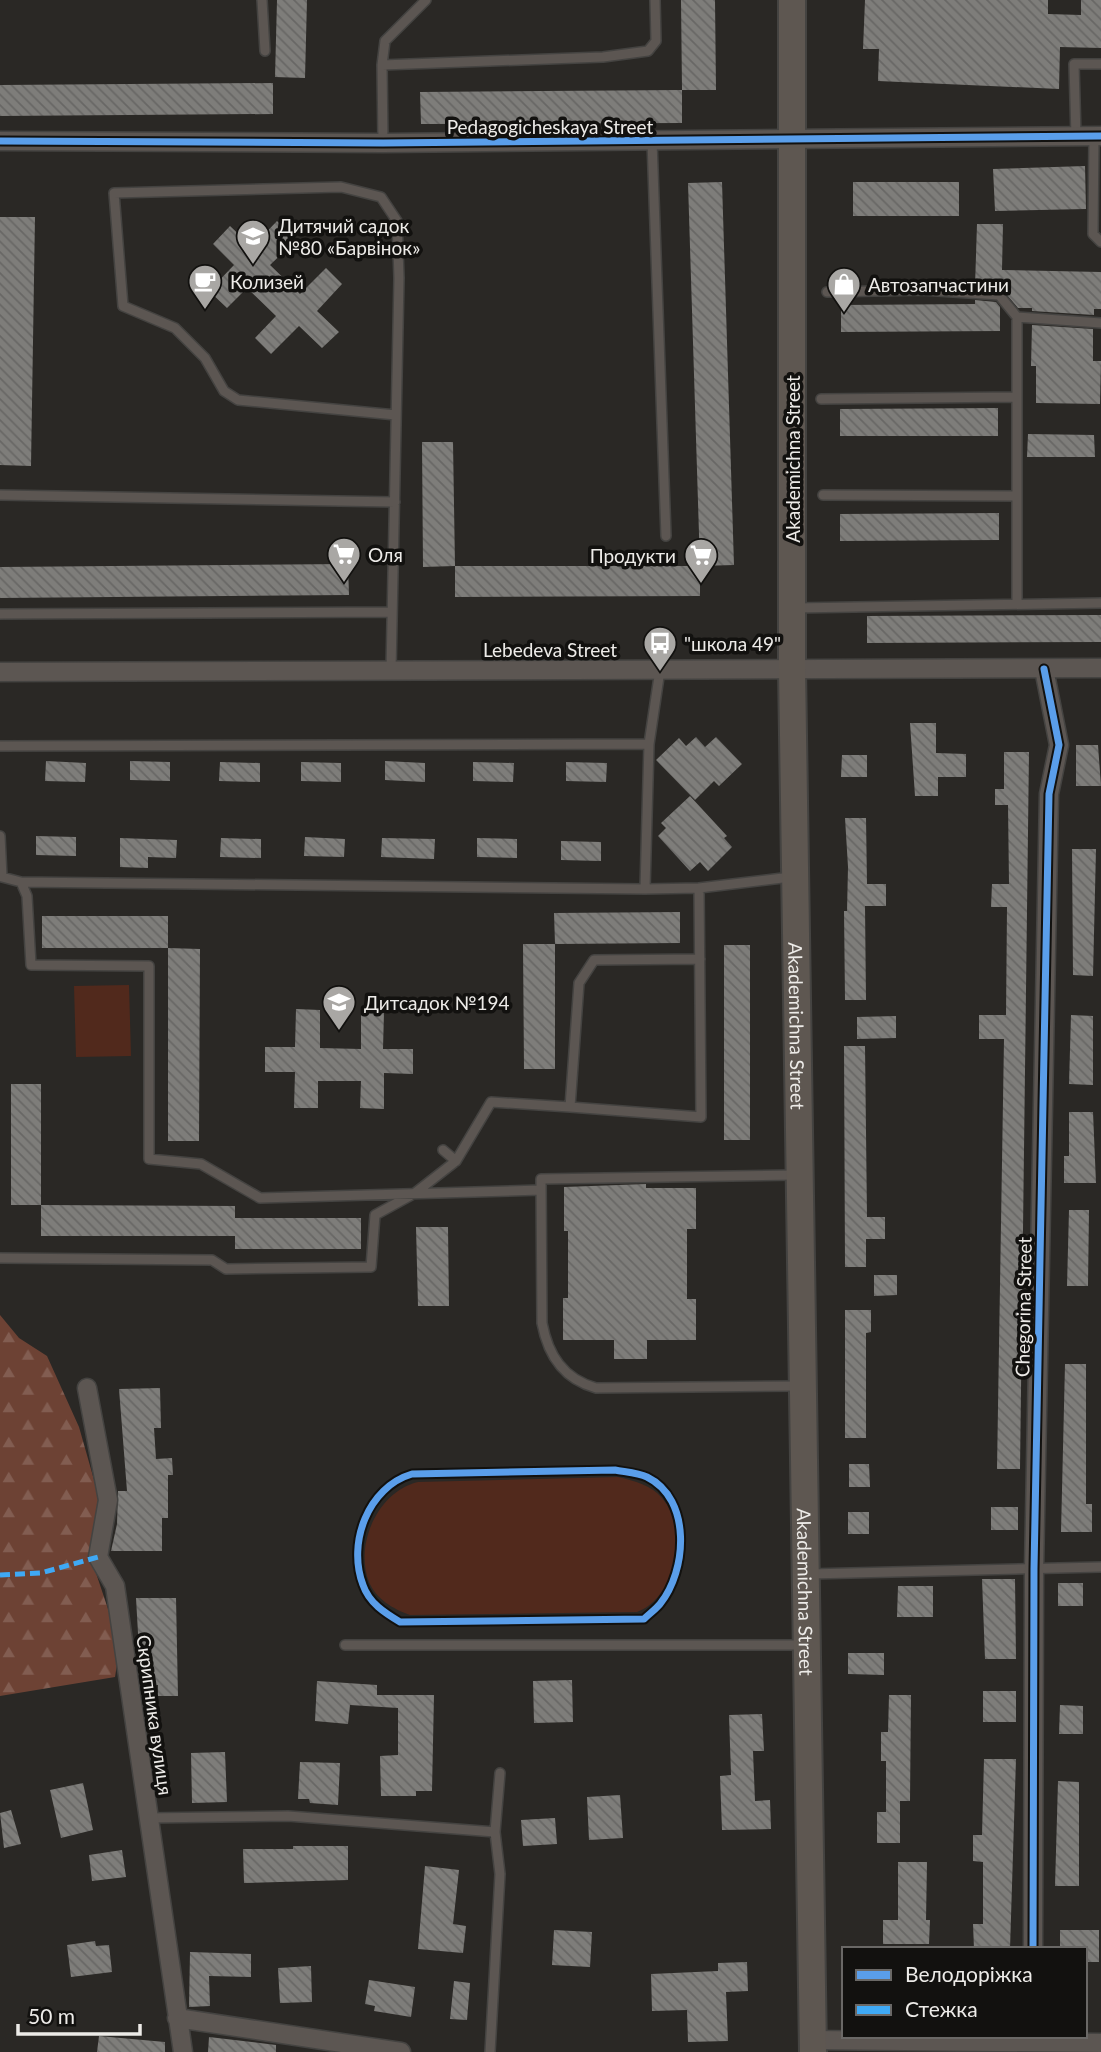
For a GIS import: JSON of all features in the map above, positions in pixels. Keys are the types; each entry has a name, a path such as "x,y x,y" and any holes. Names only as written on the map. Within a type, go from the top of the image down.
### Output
{"main road":[{"name":"Akademichna Street","path":"792,0 792,669 808,1574 806,1646 813,2046"}],"street":[{"name":"Pedagogicheskaya Street","path":"0,141 383,143 1098,136"},
{"name":"Chegorina Street","path":"1033,1947 1034,1569 1049,794 1059,745 1044,668"},
{"name":"Lebedeva Street","path":"0,672 1101,668"},
{"name":"Скрипника вулиця","path":"87,1388 108,1500 98,1557 115,1586 183,2052"},
{"path":"177,2018 401,2052"},
{"path":"813,2046 1032,2038 1101,2043"}],"lane":[{"path":"262,0 265,51"},
{"path":"383,143 382,65 385,41 426,0"},
{"path":"382,65 603,57 648,51 656,41 655,0"},
{"path":"1076,137 1074,64 1101,64"},
{"path":"1098,136 1093,234 1101,242"},
{"path":"652,141 666,536"},
{"path":"391,671 395,502 396,415 397,220 381,197 341,187 114,193 123,306 175,328 205,358 224,391 238,400 396,415"},
{"path":"827,292 923,290 999,295 1017,317 1017,604"},
{"path":"1017,317 1101,323"},
{"path":"821,399 1017,397"},
{"path":"0,495 395,502"},
{"path":"823,495 1017,496"},
{"path":"792,608 1101,603"},
{"path":"0,614 393,612"},
{"path":"645,889 649,744 660,670"},
{"path":"0,746 649,744"},
{"path":"0,836 1,877 21,882 645,889 699,888 796,877"},
{"path":"21,882 27,896 31,965 149,966 149,1159 201,1164 260,1198 541,1190"},
{"path":"0,1258 212,1260 226,1269 371,1267 375,1214 415,1193 456,1161 491,1102 701,1117 699,888"},
{"path":"570,1107 579,983 594,960 699,959"},
{"path":"443,1150 456,1161"},
{"path":"801,1174 541,1178 542,1323 551,1355 571,1377 596,1388 804,1385"},
{"path":"808,1574 1101,1567"},
{"path":"345,1646 806,1646"},
{"path":"490,2052 500,1874 495,1832 500,1773"},
{"path":"148,1818 288,1816 495,1832"}],"green space":[{"path":"0,1315 19,1338 47,1356 79,1427 100,1501 92,1561 120,1645 115,1677 0,1696"}],"shaded area":[{"path":"129,985 131,1056 76,1057 74,986"},
{"path":"618,1477 642,1484 658,1494 670,1511 675,1527 674,1561 669,1578 661,1593 637,1612 410,1615 386,1603 369,1582 365,1551 373,1521 381,1507 404,1487 418,1482"}],"building":[{"path":"277,0 307,0 305,78 275,77"},
{"path":"681,0 715,0 716,90 682,90"},
{"path":"865,0 1048,0 1048,14 1081,15 1081,0 1101,0 1101,48 1060,47 1059,89 878,81 879,49 863,49"},
{"path":"273,83 273,114 0,116 0,85"},
{"path":"682,90 682,123 421,124 420,92"},
{"path":"1085,166 1086,209 995,211 993,169"},
{"path":"722,182 734,565 700,566 688,183"},
{"path":"853,182 959,182 959,216 853,216"},
{"path":"0,217 35,217 31,466 0,465"},
{"path":"277,221 296,240 270,265 300,294 326,268 342,284 317,311 339,332 322,348 299,326 271,354 255,338 276,316 247,288 227,308 209,291 234,265 213,244 230,226 252,247"},
{"path":"977,224 1003,224 1002,270 1101,272 1101,309 1094,309 1094,315 1032,311 1032,308 1018,308 1002,289 975,286"},
{"path":"975,300 996,302 1000,307 1000,331 841,332 841,305 975,304"},
{"path":"1032,325 1093,329 1093,361 1101,361 1100,404 1036,403 1036,366 1031,366"},
{"path":"998,408 998,436 840,436 840,409"},
{"path":"1028,434 1094,435 1095,457 1027,457"},
{"path":"422,442 453,442 455,566 423,567"},
{"path":"999,513 999,540 840,541 840,514"},
{"path":"348,564 349,595 0,598 0,567"},
{"path":"455,566 700,566 700,596 455,597"},
{"path":"1101,615 1101,642 867,643 867,616"},
{"path":"910,723 936,723 936,753 966,754 966,777 938,777 938,796 915,796"},
{"path":"696,737 705,747 716,737 742,764 719,786 714,781 695,800 656,760 679,738 686,746"},
{"path":"1076,745 1098,745 1101,786 1076,786"},
{"path":"1004,752 1029,752 1020,1469 997,1469 1004,1039 979,1039 979,1015 1006,1015 1007,907 991,907 992,884 1009,884 1008,805 995,805 995,789 1004,789"},
{"path":"842,755 867,755 867,777 841,777"},
{"path":"46,761 86,763 85,782 45,781"},
{"path":"130,761 170,762 170,781 130,780"},
{"path":"385,761 425,763 425,782 385,780"},
{"path":"220,762 260,763 260,782 219,781"},
{"path":"301,762 341,763 341,782 301,781"},
{"path":"473,762 514,763 513,782 473,781"},
{"path":"566,762 607,763 606,782 566,781"},
{"path":"690,796 727,836 724,838 732,847 708,871 700,862 690,871 658,836 666,828 661,823"},
{"path":"845,818 866,818 867,884 886,884 886,906 865,906 866,1000 845,1000 844,911 847,911 848,867"},
{"path":"36,836 76,837 76,856 36,855"},
{"path":"305,837 345,839 344,857 304,856"},
{"path":"120,838 177,840 176,858 148,857 148,868 120,867"},
{"path":"221,838 261,839 261,858 220,857"},
{"path":"382,838 435,839 434,859 381,857"},
{"path":"477,838 517,839 517,858 477,857"},
{"path":"561,841 601,842 601,861 561,860"},
{"path":"1072,849 1096,849 1093,976 1073,975"},
{"path":"680,912 680,943 555,944 554,913"},
{"path":"42,916 168,916 168,948 42,948"},
{"path":"523,944 555,944 555,1069 524,1069"},
{"path":"724,945 750,945 750,1140 724,1140"},
{"path":"168,948 200,949 199,1141 168,1141"},
{"path":"296,1009 320,1010 320,1048 361,1049 361,1013 384,1013 383,1049 413,1049 413,1074 384,1073 384,1109 360,1108 361,1081 318,1081 318,1108 294,1108 295,1072 265,1072 265,1047 295,1047"},
{"path":"1071,1015 1093,1016 1093,1085 1069,1084"},
{"path":"896,1016 896,1038 857,1039 857,1017"},
{"path":"844,1046 865,1046 867,1217 885,1217 885,1239 866,1239 866,1267 845,1267"},
{"path":"11,1084 41,1084 41,1205 11,1205"},
{"path":"1069,1112 1093,1112 1096,1183 1064,1183 1064,1156 1069,1156"},
{"path":"646,1184 646,1188 696,1188 696,1229 687,1229 687,1299 696,1299 696,1340 647,1340 647,1359 614,1359 614,1340 563,1340 563,1298 568,1298 568,1231 564,1231 564,1187"},
{"path":"41,1205 235,1206 235,1218 361,1218 361,1249 235,1249 235,1236 41,1236"},
{"path":"1069,1210 1089,1210 1088,1286 1067,1286"},
{"path":"416,1227 448,1227 449,1306 418,1306"},
{"path":"874,1275 897,1275 897,1295 874,1296"},
{"path":"845,1310 871,1310 871,1332 866,1333 866,1438 845,1438"},
{"path":"1065,1364 1086,1364 1086,1504 1092,1504 1092,1532 1061,1532"},
{"path":"160,1388 161,1428 154,1428 156,1459 172,1458 173,1475 168,1475 168,1518 162,1518 162,1551 111,1551 117,1524 118,1491 127,1491 119,1389"},
{"path":"849,1464 869,1464 870,1487 849,1487"},
{"path":"991,1507 1018,1507 1018,1530 991,1530"},
{"path":"848,1512 869,1512 869,1534 848,1534"},
{"path":"982,1579 1015,1579 1016,1659 985,1659"},
{"path":"1058,1583 1083,1583 1083,1606 1058,1606"},
{"path":"898,1586 933,1586 933,1617 897,1617"},
{"path":"136,1598 176,1598 178,1696 158,1696 158,1685 141,1686"},
{"path":"848,1653 884,1653 884,1675 848,1674"},
{"path":"572,1680 573,1722 534,1723 533,1681"},
{"path":"317,1681 377,1685 377,1695 434,1695 432,1791 416,1791 416,1796 381,1796 380,1756 398,1755 398,1708 350,1705 348,1724 315,1721"},
{"path":"983,1691 1016,1691 1016,1722 983,1722"},
{"path":"889,1695 911,1695 910,1801 900,1801 900,1843 877,1843 877,1812 886,1812 886,1761 881,1761 881,1732 888,1732"},
{"path":"1060,1705 1083,1706 1083,1734 1059,1734"},
{"path":"762,1714 764,1751 753,1751 755,1801 770,1800 771,1829 722,1830 720,1776 731,1775 729,1715"},
{"path":"225,1752 227,1802 192,1803 191,1753"},
{"path":"984,1759 1016,1759 1010,1947 974,1947 973,1924 983,1924 983,1862 973,1861 973,1835 982,1835"},
{"path":"300,1762 340,1763 338,1805 310,1803 309,1799 298,1799"},
{"path":"1058,1781 1079,1782 1079,1886 1055,1886"},
{"path":"83,1783 93,1830 61,1838 50,1790"},
{"path":"620,1795 623,1838 589,1840 587,1797"},
{"path":"11,1810 21,1844 4,1848 0,1813"},
{"path":"555,1818 557,1844 523,1846 521,1820"},
{"path":"293,1846 348,1846 348,1880 244,1883 243,1849 293,1849"},
{"path":"122,1850 126,1877 92,1881 89,1855"},
{"path":"898,1862 927,1862 926,1920 930,1920 929,1944 883,1944 883,1920 898,1920"},
{"path":"425,1866 459,1870 453,1924 466,1926 463,1953 418,1949"},
{"path":"554,1930 592,1932 590,1967 552,1965"},
{"path":"1060,1930 1099,1930 1099,1962 1087,1962 1087,1947 1060,1947"},
{"path":"95,1941 96,1946 109,1945 112,1972 71,1977 67,1945"},
{"path":"190,1952 251,1954 251,1977 209,1976 210,2006 189,2007"},
{"path":"747,1962 748,1991 726,1992 728,2041 688,2042 687,2010 652,2011 651,1974 718,1971 718,1963"},
{"path":"311,1966 312,2002 280,2003 278,1968"},
{"path":"369,1980 415,1987 411,2017 374,2011 375,2006 365,2004"},
{"path":"454,1981 470,1983 467,2020 450,2019"},
{"path":"99,2036 165,2042 165,2052 97,2052"},
{"path":"209,2037 276,2045 276,2052 208,2052"}],"marked path":[{"path":"0,1575 41,1573 98,1557"}],"cycle path":[{"path":"0,141 383,143 1101,136"},
{"path":"1033,1947 1034,1569 1049,794 1059,745 1044,669"},
{"path":"615,1470 647,1477 662,1487 672,1501 678,1518 680,1555 676,1573 660,1604 644,1619 400,1622 378,1607 363,1585 358,1552 365,1519 384,1491 412,1474 615,1470"}],"place":[{"name":"Дитячий садок №80 «Барвінок»","path":"253,266"},
{"name":"Колизей","path":"205,311"},
{"name":"Автозапчастини","path":"844,314"},
{"name":"Оля","path":"344,584"},
{"name":"Продукти","path":"701,585"},
{"name":"\"школа 49\"","path":"660,673"},
{"name":"Дитсадок №194","path":"339,1032"}]}
